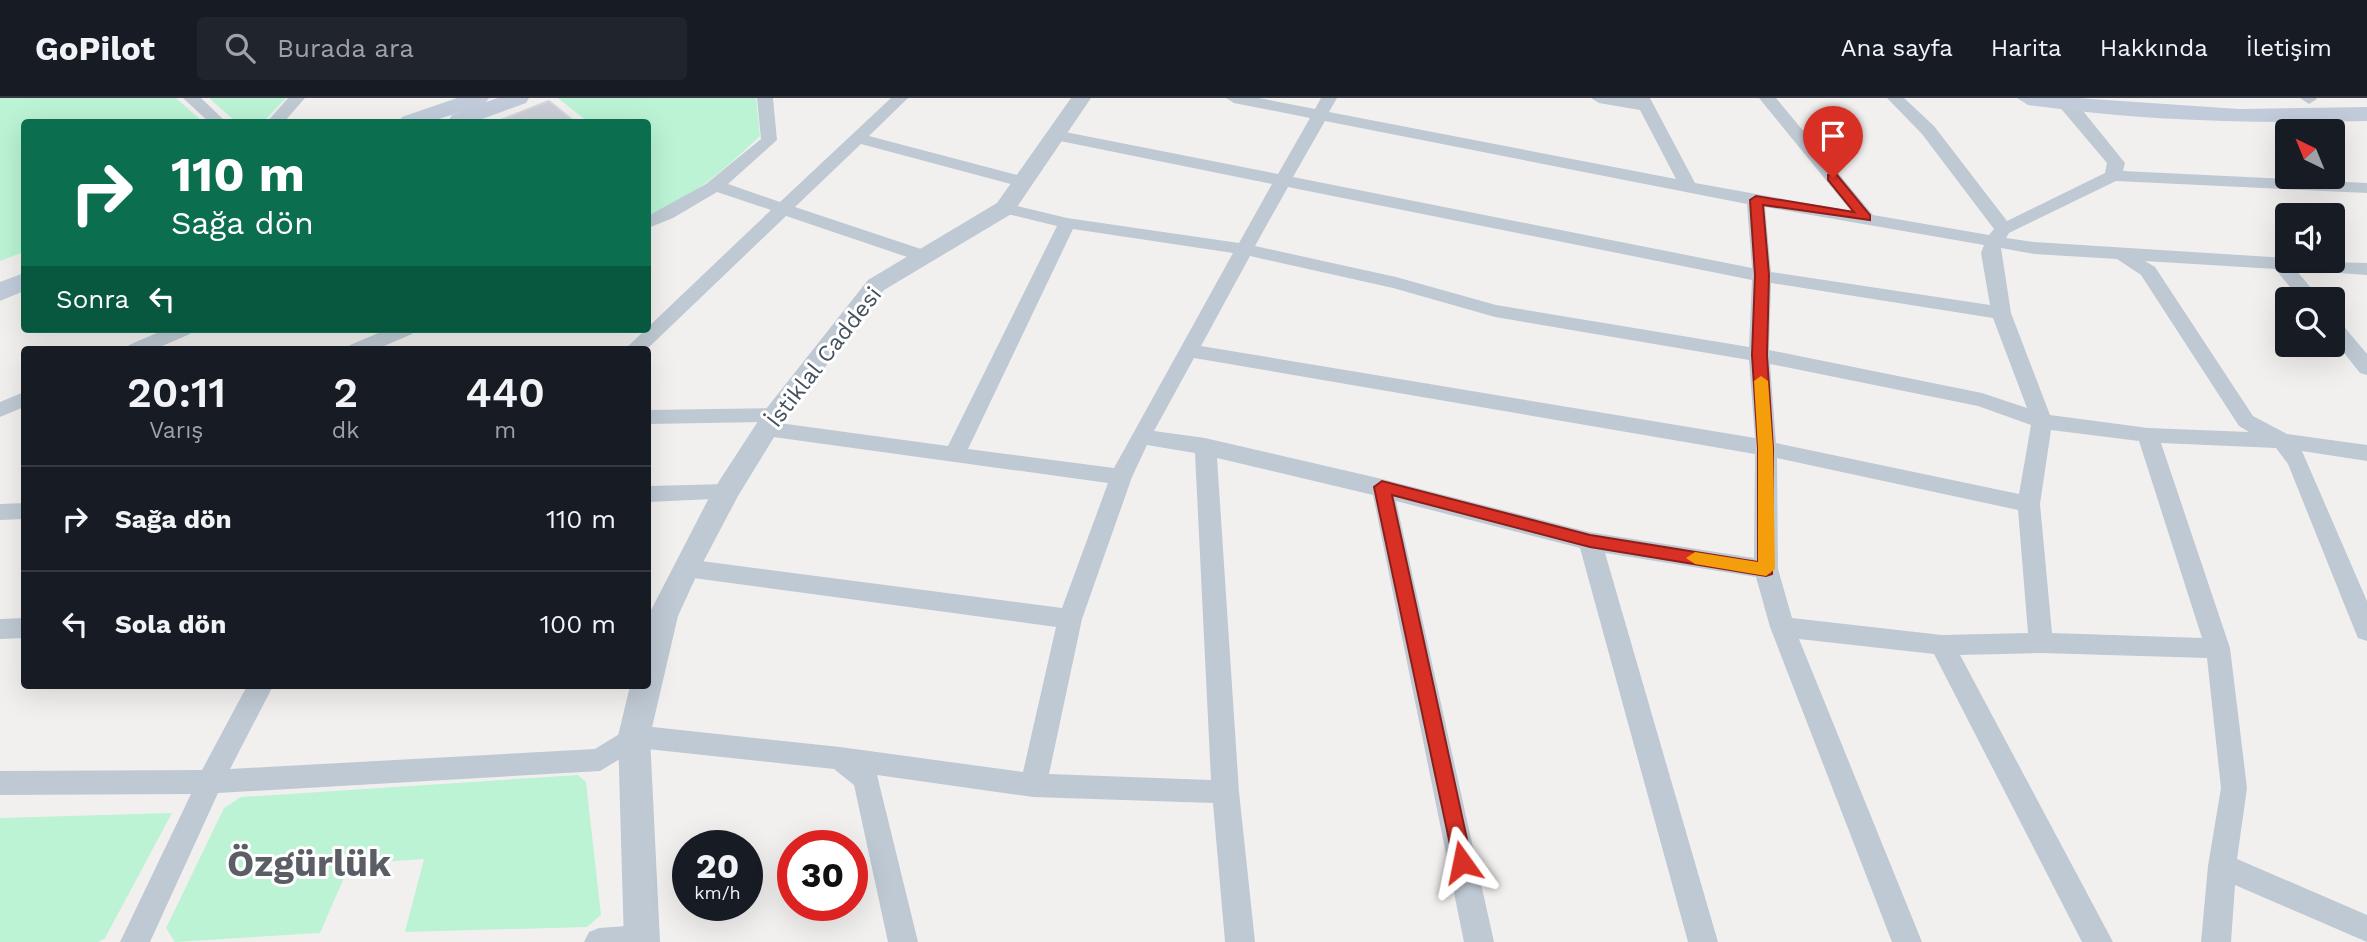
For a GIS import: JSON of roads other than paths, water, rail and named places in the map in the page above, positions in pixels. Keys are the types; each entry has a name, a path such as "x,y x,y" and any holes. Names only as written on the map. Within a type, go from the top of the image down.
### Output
{"main road":[{"path":"418,119 478,98"},
{"path":"460,119 518,98"},
{"path":"2028,98 2206,117 2367,114"},
{"path":"2150,98 2222,102 2341,98"},
{"path":"0,275 21,265"},
{"path":"0,293 21,282"}],"street":[{"path":"191,98 215,119"},
{"path":"278,119 297,98"},
{"path":"651,222 691,204 769,140 765,98"},
{"path":"638,346 900,98"},
{"name":"İstiklal Caddesi","path":"651,653 655,616 686,568 726,492 771,422 876,285 1005,208 1081,98"},
{"path":"1234,98 1325,106 1756,200 1998,235 2034,248 2275,264"},
{"path":"1599,98 1645,102 1688,186"},
{"path":"1767,98 1866,218"},
{"path":"1895,98 1928,130 1998,235"},
{"path":"2065,101 2116,163 2113,176"},
{"path":"1033,785 1070,619 1121,477 1140,436 1325,106"},
{"path":"1055,135 1762,275 2001,313"},
{"path":"857,138 1022,182"},
{"path":"2041,643 2029,504 2042,421 2001,313 1990,253 1998,235 2113,176 2367,188"},
{"path":"716,186 923,256"},
{"path":"1756,200 1762,275 1759,355 1766,448 1766,569 1782,628 1907,942"},
{"path":"1005,208 1067,223 1244,249 1396,283 1495,311 1759,355 1982,400 2042,421 2148,435 2282,441 2367,453"},
{"path":"954,455 1067,223"},
{"path":"2122,254 2148,271 2246,421 2282,441 2298,461 2367,631"},
{"path":"2345,268 2367,269"},
{"path":"2288,273 2300,287"},
{"path":"145,346 174,333"},
{"path":"362,346 379,334"},
{"path":"2345,341 2367,368"},
{"path":"1188,350 1766,448 2029,504"},
{"path":"0,410 21,400"},
{"path":"651,418 771,422 954,455 1121,477"},
{"path":"2148,435 2218,648 2234,788 2222,866 2216,942"},
{"path":"1140,436 1205,446 1382,487 1590,541 1766,569"},
{"path":"1205,446 1225,792 1240,942"},
{"path":"1382,487 1479,942"},
{"path":"651,494 726,492"},
{"path":"0,512 21,511"},
{"path":"1590,541 1703,942"},
{"path":"686,568 1070,619"},
{"path":"0,629 21,628"},
{"path":"1782,628 1942,645 2041,643 2218,648"},
{"path":"1942,645 2098,942"},
{"path":"135,942 210,782 258,689"},
{"path":"599,942 642,941 634,736 645,689"},
{"path":"0,783 210,782 600,760 634,736 840,758 1033,785 1225,792"},
{"path":"840,758 866,779 903,942"},
{"path":"2222,866 2367,929"}],"district":[{"name":"Özgürlük","path":"309,863"}]}
